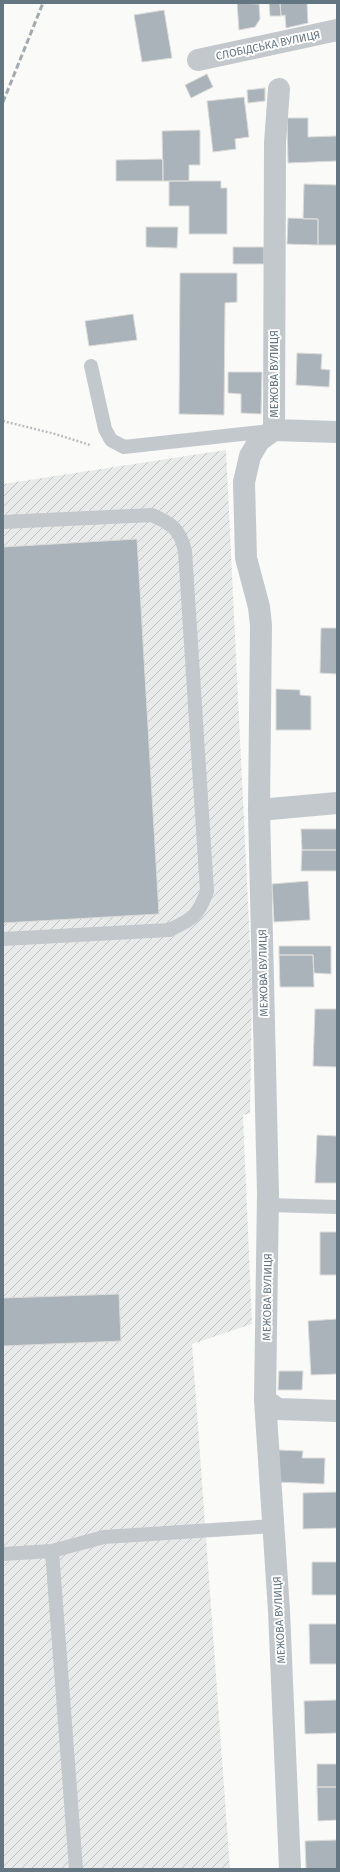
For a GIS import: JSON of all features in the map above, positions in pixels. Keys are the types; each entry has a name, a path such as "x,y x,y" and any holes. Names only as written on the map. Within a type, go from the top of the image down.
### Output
{"street":[{"name":"СЛОБІДСЬКА ВУЛИЦЯ","path":"198,60 337,30"},
{"name":"МЕЖОВА ВУЛИЦЯ","path":"280,89 275,143 274,430 259,441 250,456 244,482 246,558 259,607 261,625 259,810 268,1205 265,1400 274,1526 285,1727 290,1869"},
{"path":"274,430 337,432"},
{"path":"259,810 337,804"},
{"path":"265,1400 278,1409 337,1411"}],"lane":[{"path":"90,366 105,429 111,440 124,447 274,430"},
{"path":"3,522 152,515 170,524 182,536 185,551 207,891 202,906 190,921 169,930 3,939"},
{"path":"268,1205 337,1207"},
{"path":"3,1554 52,1551 104,1537 274,1526"},
{"path":"52,1551 76,1869"}],"path":[{"path":"3,422 55,434 95,447"}],"shaded area":[{"path":"226,450 252,986 250,1113 243,1115 252,1324 192,1344 230,1869 3,1869 3,484"}],"building":[{"path":"237,3 259,4 260,19 255,27 239,30"},
{"path":"269,3 280,3 281,16 270,16"},
{"path":"280,3 307,3 308,23 286,28 285,15 281,16"},
{"path":"164,10 172,58 142,62 134,15"},
{"path":"207,74 213,87 191,98 185,85"},
{"path":"265,88 265,101 248,103 247,90"},
{"path":"244,97 249,137 235,139 236,149 213,152 207,101"},
{"path":"287,118 308,118 308,137 337,136 337,161 288,163"},
{"path":"200,130 200,165 189,165 189,181 163,181 162,131"},
{"path":"163,159 163,181 116,181 116,160"},
{"path":"169,181 221,181 221,188 227,188 227,234 189,234 189,206 169,206"},
{"path":"304,184 337,185 337,245 318,245 318,219 303,219"},
{"path":"288,218 318,219 318,245 287,244"},
{"path":"146,227 178,227 177,248 146,247"},
{"path":"233,247 264,247 264,264 233,264"},
{"path":"180,273 237,273 237,302 225,303 224,415 179,414"},
{"path":"133,314 137,340 89,346 85,321"},
{"path":"297,353 322,354 321,369 330,370 329,387 296,385"},
{"path":"228,372 262,372 261,414 241,413 241,394 228,393"},
{"path":"137,539 159,914 3,923 3,547"},
{"path":"321,628 337,628 337,674 320,673"},
{"path":"276,689 300,690 300,695 311,696 311,730 276,730"},
{"path":"301,829 337,829 337,850 302,850"},
{"path":"302,850 337,850 337,871 301,871"},
{"path":"308,881 310,920 274,922 272,884"},
{"path":"279,946 331,946 331,974 314,973 313,955 279,955"},
{"path":"279,955 313,955 314,987 280,987"},
{"path":"315,1009 337,1009 337,1067 313,1066"},
{"path":"317,1135 337,1136 337,1183 315,1183"},
{"path":"320,1232 337,1232 337,1275 320,1275"},
{"path":"119,1294 121,1341 3,1346 3,1298"},
{"path":"337,1319 337,1374 311,1375 308,1321"},
{"path":"279,1371 303,1371 302,1390 278,1390"},
{"path":"278,1450 303,1451 302,1458 325,1458 324,1484 277,1482"},
{"path":"337,1492 337,1528 303,1529 303,1493"},
{"path":"312,1562 337,1562 337,1595 312,1595"},
{"path":"309,1624 337,1624 337,1664 310,1664"},
{"path":"337,1700 337,1733 305,1734 304,1701"},
{"path":"317,1764 337,1764 337,1787 317,1787"},
{"path":"317,1787 337,1787 337,1820 318,1821"},
{"path":"337,1840 337,1869 306,1869 305,1841"}],"railway":[{"path":"3,102 43,3"}]}
